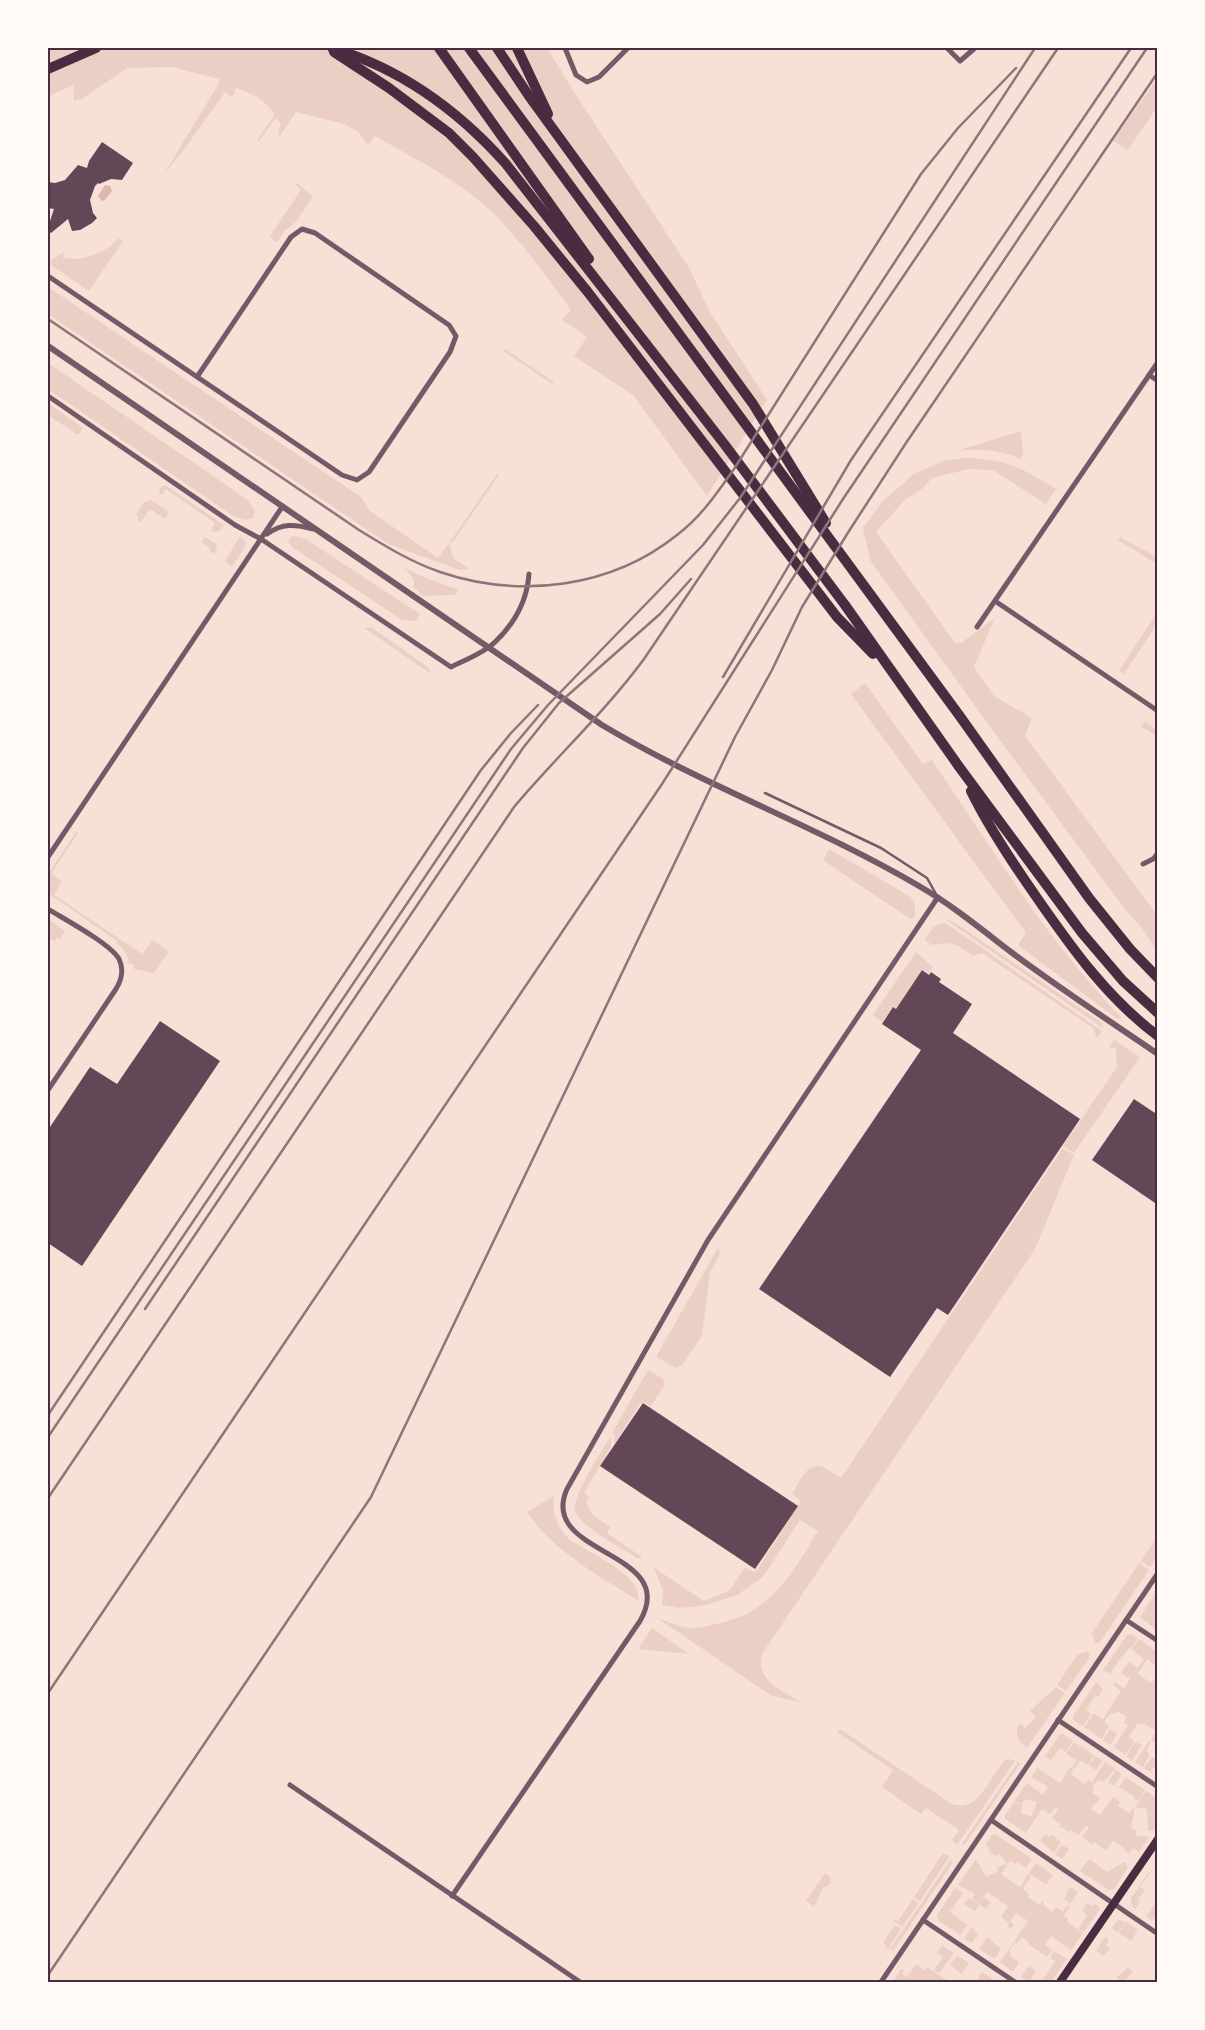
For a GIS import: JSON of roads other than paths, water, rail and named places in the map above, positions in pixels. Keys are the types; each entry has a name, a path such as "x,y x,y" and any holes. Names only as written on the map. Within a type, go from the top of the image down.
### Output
{"highway":[{"path":"48,69 96,48"},
{"path":"324,48 352,64"},
{"path":"328,48 389,88 449,133 473,157 534,226 838,617 894,676"},
{"path":"332,48 349,53 396,73 434,97 460,117 485,141 538,204 725,445 845,605 960,768 1082,933 1124,981 1158,1013"},
{"path":"439,48 499,130 660,360"},
{"path":"469,48 861,580 1089,898 1130,949 1158,978"},
{"path":"496,48 528,96 753,404 861,580"},
{"path":"516,48 543,105 572,156"},
{"path":"960,768 986,821 1063,936 1105,988 1124,1008 1158,1036"}],"main road":[{"path":"1060,1982 1158,1839"}],"street":[{"path":"565,48 576,74 587,82 599,77 628,48"},
{"path":"947,48 960,61 975,48"},
{"path":"48,276 197,377 342,475 357,480 369,472 450,352 456,336 449,325 315,233 302,229 291,237 197,377"},
{"path":"48,346 586,715 628,741 823,835 886,867 938,897 1038,972 1158,1054"},
{"path":"977,628 1158,362"},
{"path":"1149,375 1158,381"},
{"path":"48,396 235,525 261,540 452,667 494,643 522,605 526,596 529,574"},
{"path":"48,857 282,508"},
{"path":"261,540 274,529 287,525 300,525 315,530"},
{"path":"996,601 1158,711"},
{"path":"1143,864 1153,859 1158,853"},
{"path":"452,1896 640,1621 647,1604 648,1597 645,1586 632,1570 574,1531 566,1521 562,1510 567,1489 708,1240 938,897"},
{"path":"48,908 115,953 121,965 121,978 116,989 48,1090"},
{"path":"880,1982 1158,1573"},
{"path":"1126,1620 1158,1641"},
{"path":"1058,1720 1158,1787"},
{"path":"290,1785 580,1982"},
{"path":"991,1820 1158,1934"},
{"path":"923,1920 1014,1982"}],"lane":[{"path":"765,793 881,848 927,878 938,897"}],"railway":[{"path":"48,1437 511,749 548,705 703,545 740,498 1035,48"},
{"path":"48,1498 514,807 597,716 644,659 1058,48"},
{"path":"723,677 851,460 1131,48"},
{"path":"48,1693 662,784 843,499 1147,48"},
{"path":"48,319 359,530 388,548 419,563 440,572 470,580 502,585 564,584 594,577 623,567 651,553 686,528 708,504 734,469 921,174 958,128 1016,68"},
{"path":"48,1975 371,1497 735,737 772,670 802,607 906,443 1158,72"},
{"path":"145,1309 523,748 559,703 660,614 691,579"},
{"path":"48,1415 481,770 511,733 538,705"}]}
